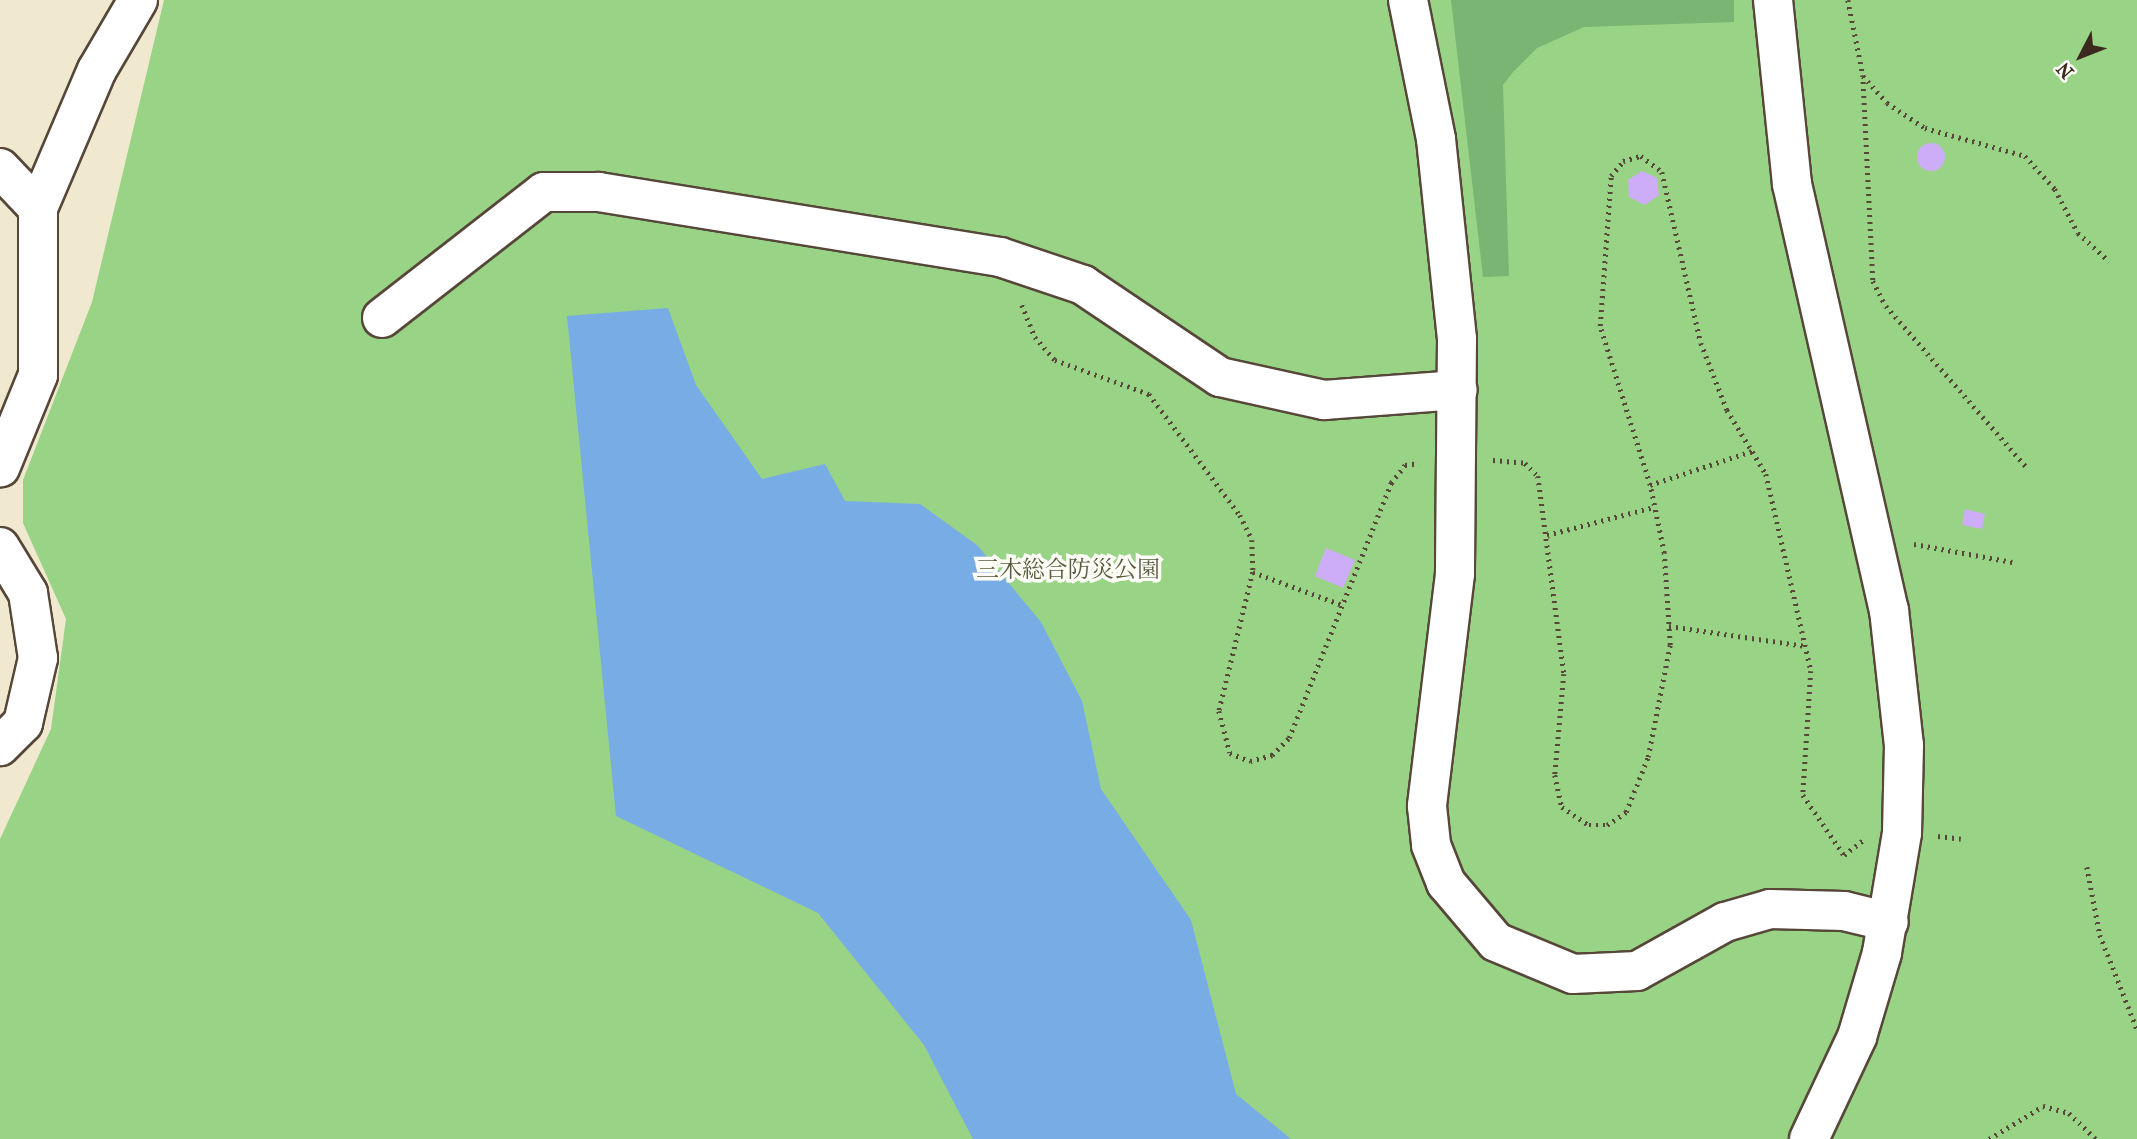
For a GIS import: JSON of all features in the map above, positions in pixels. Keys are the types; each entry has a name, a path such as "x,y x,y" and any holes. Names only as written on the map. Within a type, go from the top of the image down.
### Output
{"street":[{"path":"0,468 38,376 38,208 97,70 138,0"},
{"path":"1408,0 1436,139 1458,390 1459,457 1453,616 1427,828 1446,883 1470,919 1521,958 1554,971 1597,975 1648,967 1726,922 1770,909 1844,911 1889,922"},
{"path":"1773,0 1792,184 1872,535 1904,725 1902,833 1889,922 1857,1037 1809,1139"},
{"path":"0,168 38,208"},
{"path":"382,318 544,192 599,192 1025,266 1083,285 1220,377 1324,400 1458,390"},
{"path":"0,547 28,593 38,658 23,723 0,746"}],"path":[{"path":"1848,0 1863,75 1873,281 1886,306 2028,468"},
{"path":"1863,75 1887,103 1925,128 2025,156 2055,189 2078,233 2109,261"},
{"path":"1025,266 1022,310 1035,337 1055,360 1149,394 1240,515 1252,540 1253,572 1219,711 1230,753 1250,761 1272,755 1289,738 1391,483 1405,465 1459,457 1525,463 1538,476 1564,674 1555,775 1562,807 1589,825 1607,825 1626,812 1643,768 1671,646 1650,485 1600,326 1606,203 1611,176 1623,161 1640,156 1662,172 1701,343 1727,410 1766,474 1811,671 1803,795 1844,855 1876,832"},
{"path":"1650,485 1752,451"},
{"path":"1547,535 1654,507"},
{"path":"1872,535 2012,562"},
{"path":"1253,572 1342,606"},
{"path":"1669,626 1806,646"},
{"path":"2087,867 2100,935 2137,1029"},
{"path":"1989,1139 2043,1106 2068,1113 2096,1139"}],"green space":[{"name":"三木総合防災公園","path":"164,0 2137,0 2137,1139 0,1139 0,839 51,729 66,619 23,523 23,480 92,302"},
{"path":"1451,0 1734,0 1734,22 1584,27 1537,48 1513,72 1503,85 1509,276 1483,277"}],"water":[{"path":"668,308 696,385 762,479 825,464 845,501 920,504 977,545 1041,622 1082,701 1101,789 1191,920 1236,1094 1291,1139 973,1139 924,1045 818,913 616,816 567,316"}],"building":[{"path":"1931,143 1941,147 1945,157 1941,167 1931,171 1921,167 1917,157 1921,147"},
{"path":"1642,171 1657,178 1659,195 1645,205 1629,197 1628,180"},
{"path":"1965,509 1985,514 1982,529 1962,525"},
{"path":"1326,548 1355,560 1343,588 1315,576"}]}
